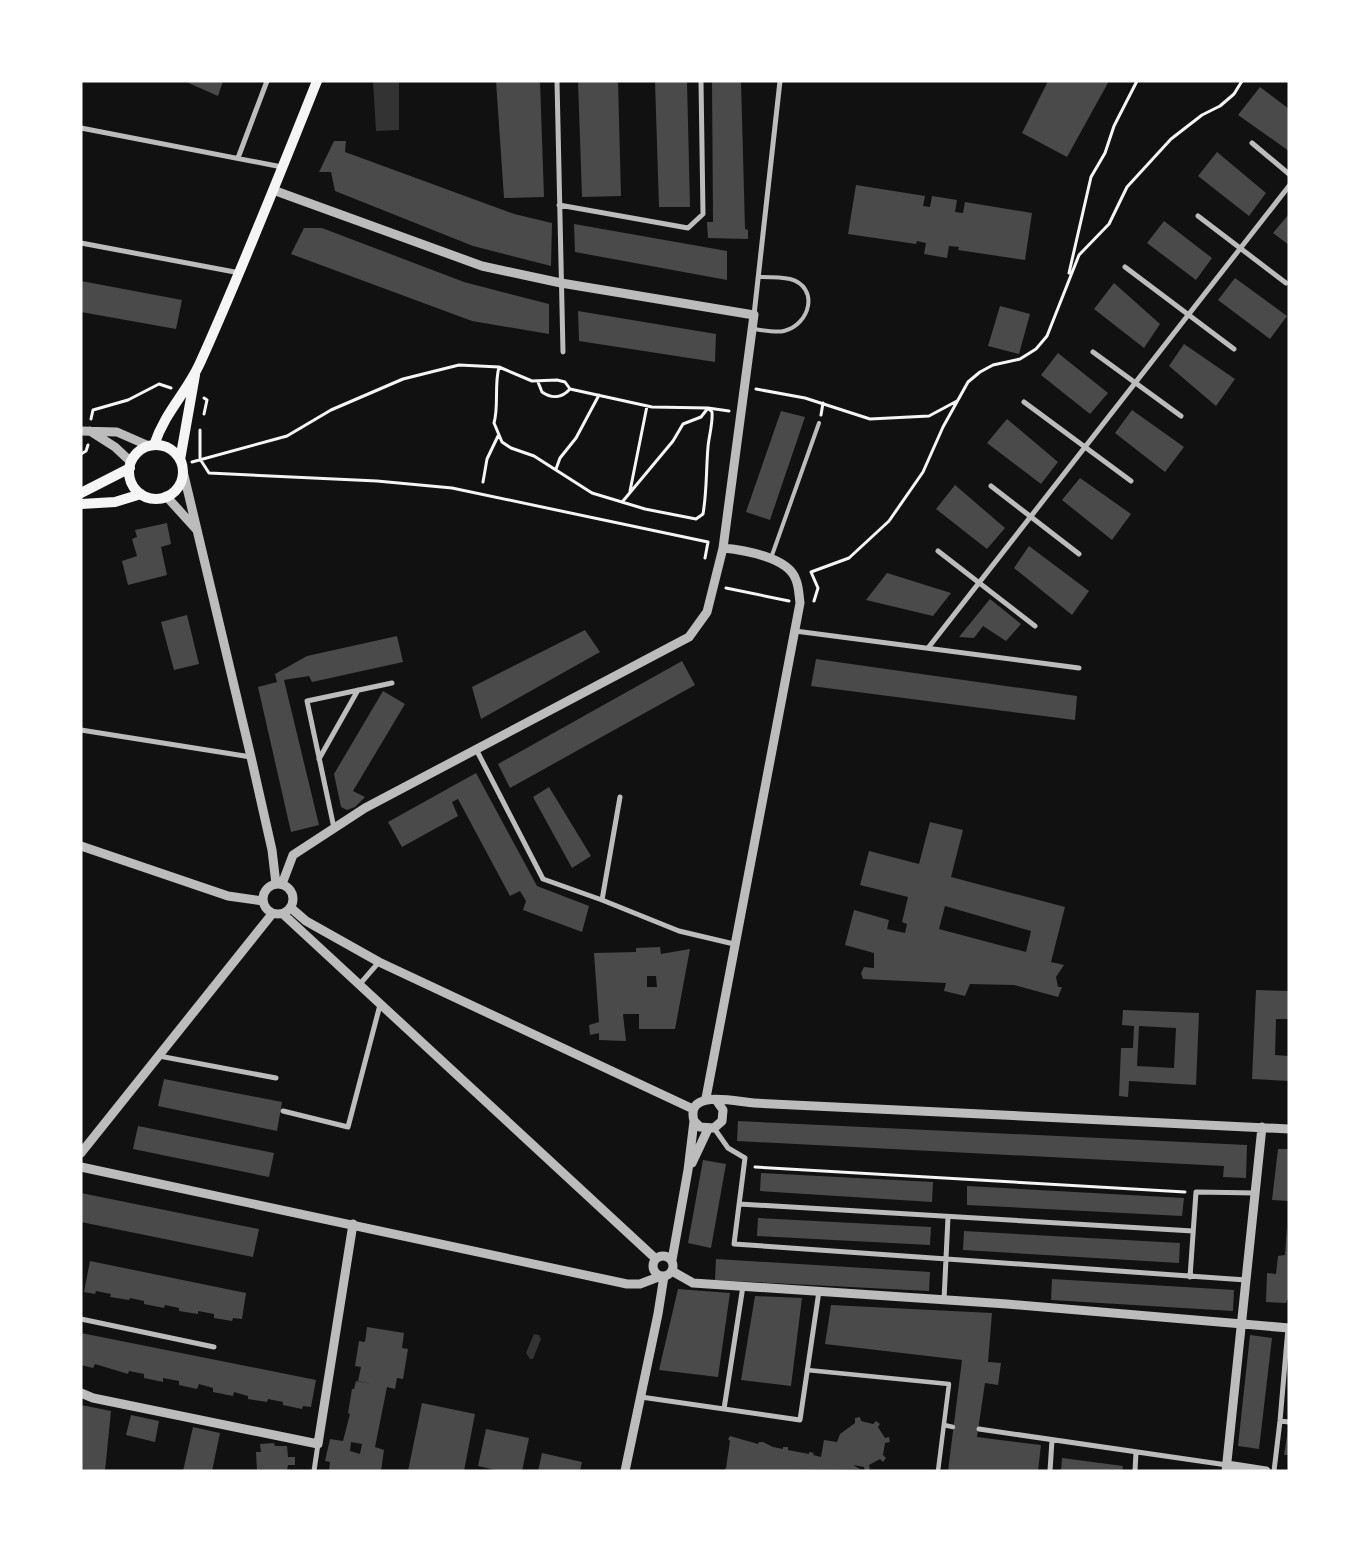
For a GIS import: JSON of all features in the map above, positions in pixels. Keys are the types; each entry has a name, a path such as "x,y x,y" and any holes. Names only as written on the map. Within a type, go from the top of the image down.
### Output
{"main road":[{"path":"81,493 130,465 138,452 151,445 159,429 187,393 240,273 317,81"},
{"path":"130,465 131,482 141,494 153,498 166,496 178,486 182,465 187,393"},
{"path":"151,445 169,448 182,465"},
{"path":"81,504 115,502 141,494"}],"street":[{"path":"238,158 267,81"},
{"path":"557,81 563,352"},
{"path":"559,205 688,228 703,214 701,81"},
{"path":"272,914 266,908 263,900 266,889 279,884 293,855 365,808 477,751 688,637 707,612 723,548 742,413 780,81"},
{"path":"81,128 283,167"},
{"path":"1252,143 1289,174"},
{"path":"928,648 1289,186"},
{"path":"273,190 482,266 561,283 754,315"},
{"path":"1198,216 1286,283"},
{"path":"81,244 240,273"},
{"path":"1125,267 1234,350"},
{"path":"1093,352 1181,416"},
{"path":"1024,402 1131,481"},
{"path":"86,431 117,432 151,445"},
{"path":"86,431 115,447 130,465"},
{"path":"182,465 251,756 279,884"},
{"path":"991,486 1079,554"},
{"path":"166,496 198,531"},
{"path":"706,1098 800,603 796,578 777,560 739,550 723,548"},
{"path":"938,551 1035,626"},
{"path":"795,631 1079,668"},
{"path":"334,828 307,701 392,683"},
{"path":"319,759 358,690"},
{"path":"81,730 251,756"},
{"path":"477,751 543,879 679,931 734,944"},
{"path":"602,900 620,798"},
{"path":"81,846 228,896 263,900"},
{"path":"279,884 290,889 294,899 287,911"},
{"path":"287,911 359,985 656,1259"},
{"path":"81,1153 272,914 287,911 380,962 693,1109"},
{"path":"359,985 380,962"},
{"path":"283,1111 348,1127 380,1004"},
{"path":"159,1056 276,1078"},
{"path":"1274,1471 1287,1373 1288,1328 944,1300 693,1283 684,1280 672,1271 669,1258 676,1234 688,1170 694,1120 693,1109 698,1102 706,1098 754,1103 1289,1128"},
{"path":"688,1170 711,1128 722,1120 723,1110 716,1100"},
{"path":"723,1110 754,1103"},
{"path":"694,1120 700,1127 711,1128 728,1148 745,1158 734,1244 1246,1280"},
{"path":"1227,1468 1262,1127"},
{"path":"81,1167 87,1170 354,1224 627,1284 640,1284 672,1271"},
{"path":"1190,1277 1196,1192 1256,1193"},
{"path":"739,1204 1193,1231"},
{"path":"944,1300 948,1217"},
{"path":"314,1471 354,1224"},
{"path":"662,1276 653,1269 656,1259 661,1256 669,1258"},
{"path":"625,1471 660,1307 662,1276"},
{"path":"724,1409 743,1286"},
{"path":"641,1397 800,1420 819,1291"},
{"path":"81,1319 214,1347"},
{"path":"806,1370 949,1384 938,1471"},
{"path":"81,1393 93,1398 318,1444"},
{"path":"1280,1421 1289,1422"},
{"path":"944,1425 953,1427"},
{"path":"979,1429 1136,1452 1227,1468 1266,1471"},
{"path":"1050,1471 1052,1440"},
{"path":"1135,1471 1136,1452"}],"lane":[{"path":"753,329 783,332 800,324 808,312 808,297 802,285 791,279 759,277"},
{"path":"771,558 819,423"}],"path":[{"path":"1068,279 1091,177 1105,153 1114,126 1137,81"},
{"path":"714,586 800,603 813,603 818,588 810,572 849,558 889,521 923,472 931,451 968,382 980,372 993,365 1020,360 1036,349 1047,336 1079,255 1109,224 1127,187 1170,140 1202,115 1220,106 1234,94 1242,81"},
{"path":"182,465 287,436 332,410 404,379 459,365 499,367 538,382 557,380 565,382 570,389 647,406 708,408 742,413"},
{"path":"499,367 495,385 496,415 494,423 498,436 511,448 534,456 592,493 674,516 696,518 703,514 707,494 708,448 712,419 712,412 708,408"},
{"path":"538,382 542,392 552,397 565,394 570,389"},
{"path":"81,454 86,450 86,431 93,410 128,400 160,384 207,400 203,418"},
{"path":"745,388 805,398 870,419 928,416 958,401"},
{"path":"556,469 560,458 576,438 599,395"},
{"path":"630,492 647,406"},
{"path":"623,501 673,441 683,424 701,417 708,408"},
{"path":"200,428 200,459 210,473 377,481 452,488 654,529 708,542 704,567"},
{"path":"483,482 487,459 498,436"},
{"path":"744,1166 1196,1192"}],"shaded area":[{"path":"373,81 399,81 399,130 376,131"},
{"path":"534,1334 539,1335 541,1339 533,1359 530,1359 526,1353"}],"building":[{"path":"184,81 223,81 218,96"},
{"path":"496,81 540,81 544,197 504,198"},
{"path":"578,81 618,81 621,196 582,197"},
{"path":"655,81 687,81 690,207 659,207"},
{"path":"712,81 741,81 745,229 748,230 748,239 708,238 707,222 713,222"},
{"path":"1048,81 1109,81 1067,157 1022,133"},
{"path":"1260,87 1289,109 1289,151 1238,115"},
{"path":"334,141 346,141 345,152 514,214 552,223 551,266 473,246 335,191 331,172 319,172"},
{"path":"1217,152 1266,193 1249,216 1198,176"},
{"path":"856,185 925,196 923,206 930,207 932,196 957,200 955,212 963,213 965,202 1032,213 1025,260 958,250 959,247 949,246 947,258 924,254 926,243 917,241 916,244 848,234"},
{"path":"1289,214 1289,245 1273,233"},
{"path":"1164,221 1212,258 1196,280 1147,243"},
{"path":"574,224 727,251 727,280 575,252"},
{"path":"304,228 322,228 464,282 549,304 549,334 472,321 291,254"},
{"path":"1235,278 1287,316 1270,339 1218,300"},
{"path":"81,281 182,300 176,329 81,312"},
{"path":"1114,283 1160,324 1144,348 1094,309"},
{"path":"1000,306 1030,314 1019,354 988,346"},
{"path":"578,311 716,334 715,362 579,341"},
{"path":"1184,344 1235,379 1216,406 1169,366"},
{"path":"1058,353 1108,393 1090,414 1041,375"},
{"path":"1132,410 1184,447 1165,472 1115,433"},
{"path":"781,411 805,417 770,520 746,512"},
{"path":"1007,419 1058,462 1041,484 987,443"},
{"path":"1080,478 1131,514 1112,540 1062,500"},
{"path":"955,485 1005,528 987,549 936,509"},
{"path":"167,523 171,544 161,547 167,575 128,585 122,561 137,556 132,539 137,537 135,530"},
{"path":"1029,546 1089,591 1072,615 1014,568"},
{"path":"887,573 951,593 933,616 866,600"},
{"path":"990,599 1021,624 1006,641 983,626 974,638 959,637"},
{"path":"187,615 199,664 174,670 161,622"},
{"path":"585,630 600,652 481,719 472,687"},
{"path":"397,636 403,662 312,682 309,676 284,680 319,825 291,832 258,687 277,682 275,674 307,656"},
{"path":"816,659 1077,696 1075,720 811,686"},
{"path":"682,661 695,685 510,788 498,764"},
{"path":"383,691 405,704 353,791 365,797 355,807 347,810 341,807 334,774"},
{"path":"476,773 537,886 589,906 582,932 523,910 526,901 520,891 510,896 458,799 452,802 458,816 402,847 388,822"},
{"path":"549,787 591,856 572,868 533,797"},
{"path":"930,822 963,830 951,877 1065,907 1051,962 1064,965 1056,977 1058,987 1062,987 1058,997 1014,985 970,984 965,996 944,991 946,983 863,979 861,973 864,967 874,968 874,953 845,945 854,910 889,920 887,929 905,933 907,924 902,922 908,897 860,885 869,851 919,864","holes":["945,906 1031,931 1026,952 939,929"]},
{"path":"660,947 661,954 690,949 675,1029 639,1029 639,1014 623,1014 626,1041 599,1040 599,1033 590,1035 589,1025 599,1022 594,953 636,952 636,948","holes":["647,976 656,976 657,987 647,987"]},
{"path":"1256,990 1289,991 1289,1019 1276,1019 1275,1055 1289,1056 1289,1081 1252,1079"},
{"path":"1123,1010 1199,1013 1196,1085 1129,1081 1128,1097 1119,1096 1121,1048 1133,1048 1134,1026 1122,1025","holes":["1139,1026 1176,1028 1174,1068 1137,1066"]},
{"path":"164,1079 282,1102 277,1131 158,1106"},
{"path":"738,1121 1247,1145 1246,1178 1223,1177 1224,1166 737,1141"},
{"path":"138,1126 274,1153 269,1177 133,1149"},
{"path":"1278,1149 1289,1149 1289,1201 1272,1200"},
{"path":"703,1160 726,1164 711,1248 688,1243"},
{"path":"761,1173 933,1182 932,1202 760,1191"},
{"path":"967,1186 1184,1198 1182,1216 967,1205"},
{"path":"81,1193 259,1229 253,1257 81,1222"},
{"path":"758,1218 931,1227 930,1245 757,1236"},
{"path":"1287,1226 1289,1296 1286,1303 1266,1302 1267,1273 1276,1274 1278,1256 1285,1255"},
{"path":"964,1231 1180,1243 1179,1263 963,1250"},
{"path":"716,1259 930,1272 929,1291 715,1280"},
{"path":"90,1261 246,1293 242,1319 233,1318 232,1321 214,1318 214,1314 198,1311 198,1314 179,1311 179,1308 165,1305 164,1308 144,1304 144,1301 110,1297 111,1294 96,1291 95,1294 84,1292"},
{"path":"1052,1279 1234,1290 1233,1311 1051,1300"},
{"path":"678,1289 730,1293 718,1377 659,1370"},
{"path":"755,1296 802,1298 791,1386 741,1380"},
{"path":"831,1305 992,1313 988,1362 1001,1363 998,1385 985,1383 977,1437 1041,1445 1038,1471 948,1471 962,1360 825,1344"},
{"path":"367,1327 404,1333 402,1348 408,1349 403,1379 397,1378 395,1389 387,1387 375,1447 384,1450 381,1471 329,1471 330,1462 325,1461 330,1439 343,1441 350,1414 348,1413 352,1389 354,1389 356,1381 371,1384 358,1381 361,1367 355,1366 359,1341 365,1342","holes":["351,1442 362,1444 360,1454 350,1451"]},
{"path":"81,1333 316,1380 311,1407 303,1406 302,1409 283,1405 283,1402 268,1399 267,1402 248,1399 248,1396 234,1392 233,1396 213,1392 213,1388 199,1384 197,1389 179,1385 179,1381 163,1378 163,1382 144,1378 144,1374 129,1371 128,1374 95,1364 93,1368 81,1365"},
{"path":"1250,1335 1272,1338 1259,1449 1238,1446"},
{"path":"422,1403 475,1414 464,1471 408,1471"},
{"path":"81,1405 111,1411 105,1471 81,1471"},
{"path":"131,1415 159,1421 155,1442 126,1435"},
{"path":"860,1417 861,1421 873,1424 876,1421 880,1424 878,1427 885,1438 889,1437 890,1442 885,1443 883,1455 886,1458 883,1462 880,1459 869,1465 870,1470 865,1471 864,1467 853,1465 860,1469 723,1471 726,1468 730,1441 728,1439 730,1436 758,1444 763,1442 773,1447 783,1449 783,1447 788,1447 788,1450 809,1454 809,1452 814,1453 813,1455 821,1457 824,1440 837,1442 840,1434 855,1423 855,1418"},
{"path":"193,1427 220,1433 212,1471 183,1471"},
{"path":"486,1429 529,1438 522,1471 500,1471 478,1466"},
{"path":"1288,1430 1289,1455 1284,1455"},
{"path":"274,1443 275,1446 287,1446 288,1457 295,1457 295,1465 288,1465 287,1471 262,1471 262,1469 257,1471 256,1452 261,1452 260,1444"},
{"path":"542,1453 582,1462 580,1471 538,1471"},
{"path":"1062,1458 1123,1466 1122,1471 1061,1471"}]}
